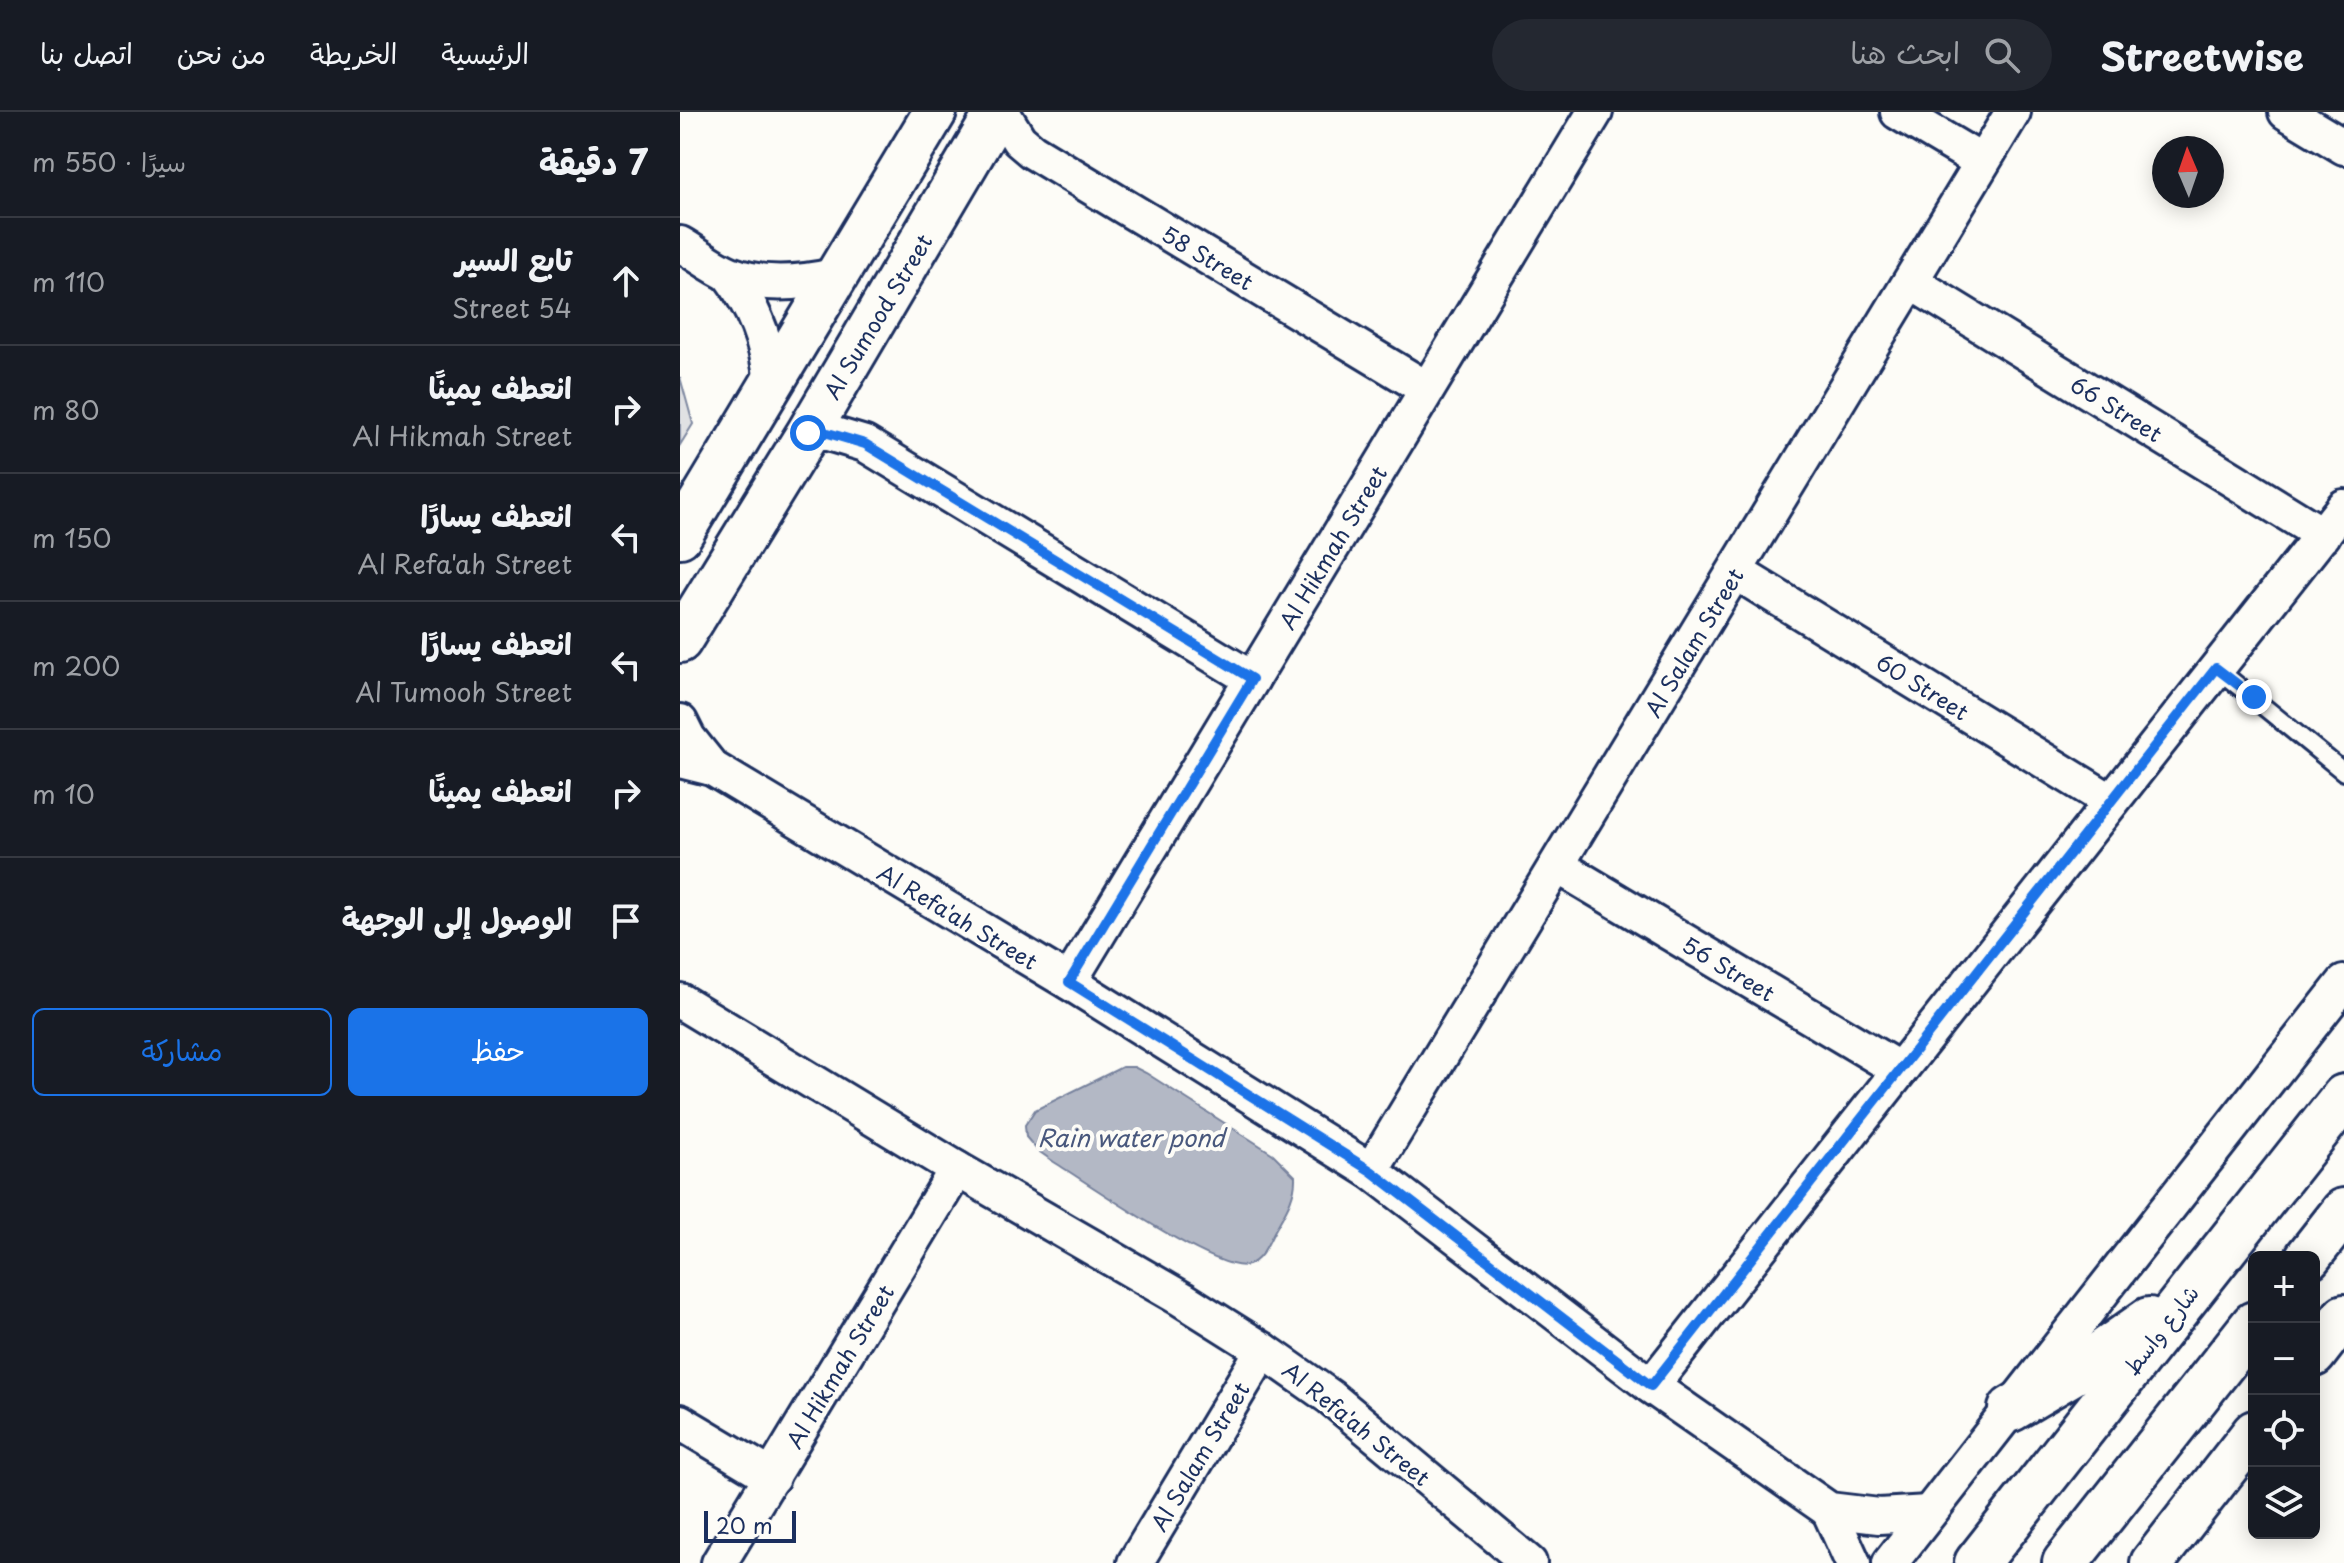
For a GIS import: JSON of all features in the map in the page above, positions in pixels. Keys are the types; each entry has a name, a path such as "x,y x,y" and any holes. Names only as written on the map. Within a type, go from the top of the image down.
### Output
{"highway":[{"name":"شارع واسط","path":"1977,1563 2344,1097"},
{"path":"2313,1251 2344,1211"},
{"path":"2011,1409 2109,1350 2192,1287"},
{"path":"2065,1563 2248,1332"}],"street":[{"path":"680,536 935,112"},
{"name":"58 Street","path":"1000,112 1019,140 1032,151 1427,389"},
{"name":"Al Sumood Street","path":"680,641 1000,112"},
{"name":"Al Hikmah Street","path":"1069,982 1595,112"},
{"path":"1898,112 1982,162"},
{"name":"Al Salam Street","path":"1371,1171 2013,112"},
{"path":"2286,112 2344,147"},
{"path":"680,244 729,274 751,279 795,282 838,275"},
{"path":"729,274 755,314 769,358 772,382"},
{"name":"66 Street","path":"1911,282 2323,535"},
{"path":"808,433 828,433 865,444 1252,679"},
{"path":"1651,1386 2344,507"},
{"name":"60 Street","path":"1736,572 2110,801"},
{"name":"Al Refa'ah Street","path":"680,722 696,764 1069,982 1371,1171 1651,1386 1829,1510 1879,1516 1928,1513"},
{"name":"56 Street","path":"1558,866 1900,1070"},
{"path":"1890,1563 2344,983"},
{"name":"Al Refa'ah Street","path":"680,1001 1263,1350 1330,1397 1518,1560"},
{"name":"Al Hikmah Street","path":"719,1563 957,1169"},
{"path":"2320,1347 2344,1316"},
{"name":"Al Salam Street","path":"1135,1563 1263,1350"},
{"path":"680,1422 772,1477"},
{"path":"2152,1563 2248,1440"},
{"path":"1829,1510 1853,1563"}],"lane":[{"path":"2216,668 2344,772"}],"shaded area":[{"path":"680,377 693,424 680,445"}],"water":[{"name":"Rain water pond","path":"1122,1067 1134,1067 1146,1073 1273,1154 1295,1176 1289,1205 1264,1252 1253,1263 1233,1264 1182,1242 1054,1162 1026,1137 1025,1125 1035,1110"}],"route":[{"path":"808,433 828,433 865,444 1252,679 1069,982 1371,1171 1651,1386 2216,668 2254,697"}]}
